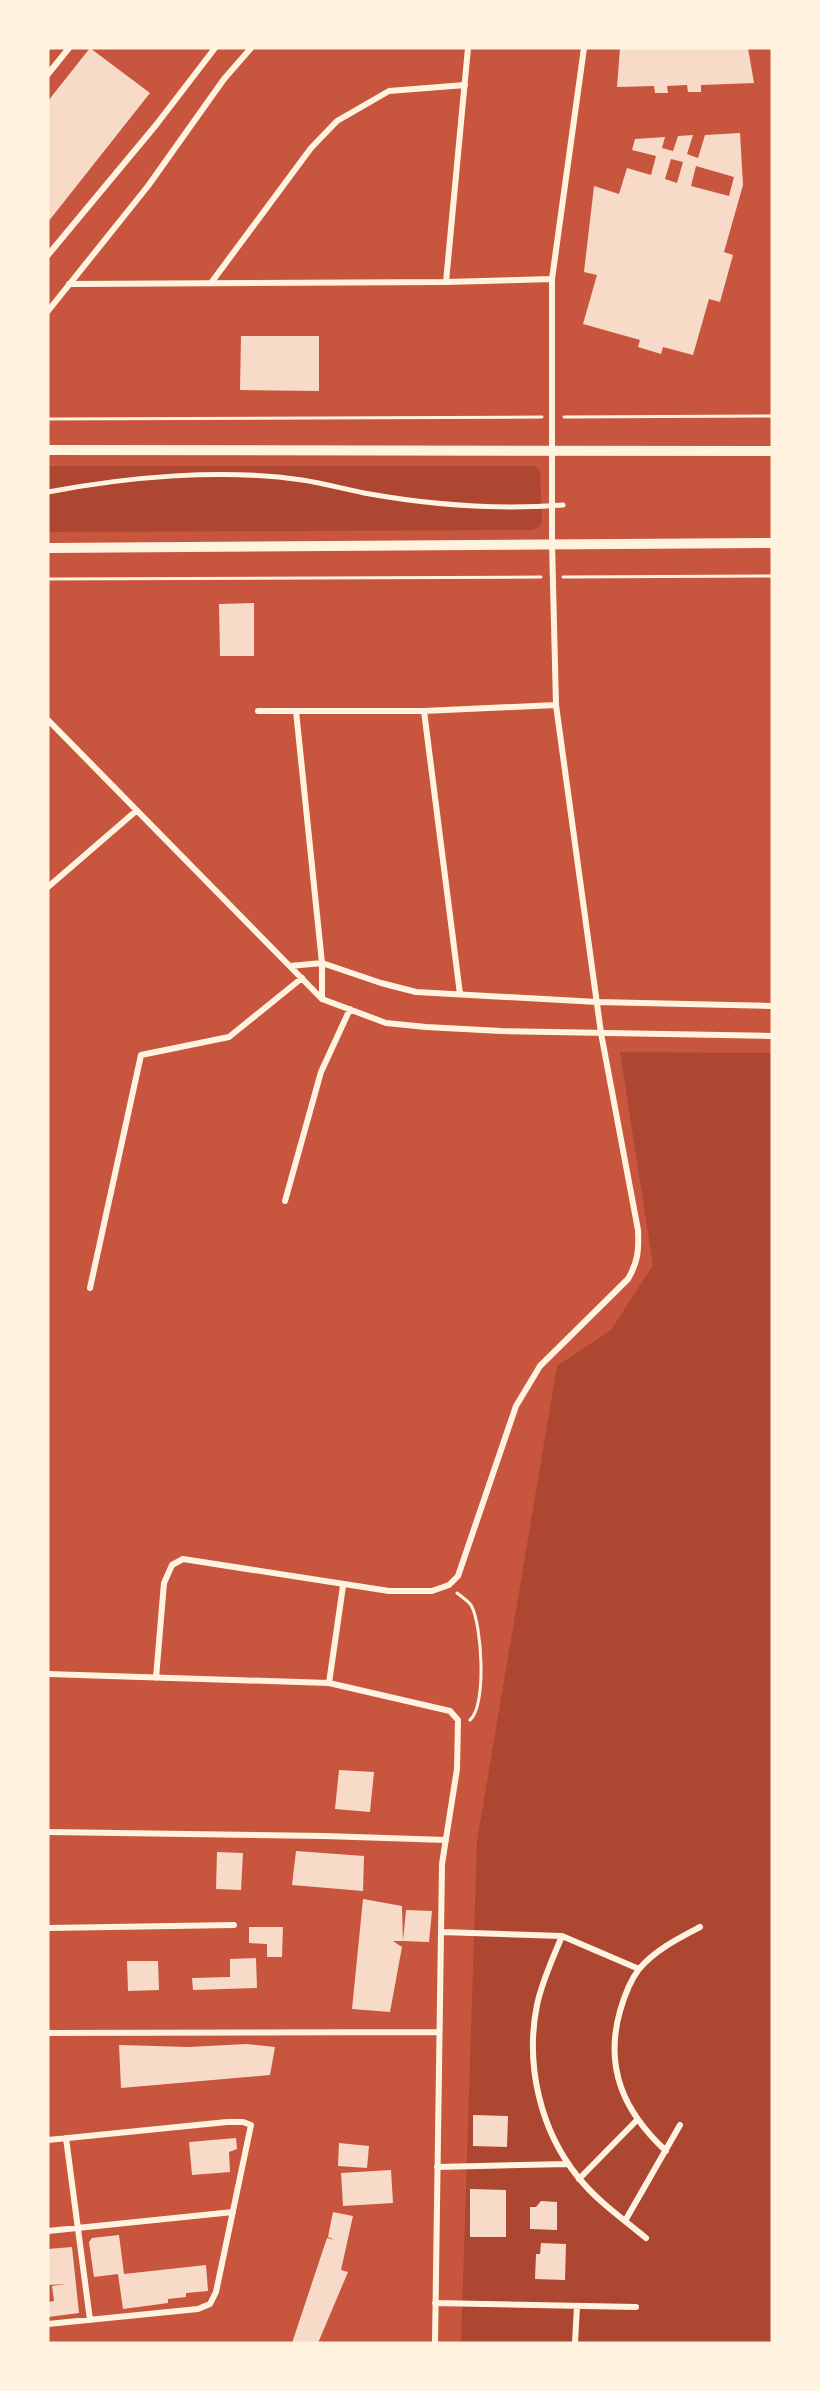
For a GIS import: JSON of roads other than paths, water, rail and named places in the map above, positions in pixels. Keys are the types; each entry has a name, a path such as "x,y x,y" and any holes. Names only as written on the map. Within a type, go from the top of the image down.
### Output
{"street":[{"path":"48,74 69,48"},
{"path":"48,255 156,125 215,48"},
{"path":"48,311 148,186 224,80 251,48"},
{"path":"446,282 468,48"},
{"path":"156,1678 164,1583 171,1565 183,1559 344,1586 389,1591 432,1591 449,1585 458,1576 516,1406 540,1366 628,1279 636,1265 639,1251 638,1230 601,1033 556,705 552,543 552,279 584,48"},
{"path":"212,283 311,148 337,121 389,91 465,85"},
{"path":"69,284 446,282 552,279"},
{"path":"48,450 772,451"},
{"path":"48,492 141,479 185,476 255,476 302,480 431,503 500,507 563,505"},
{"path":"48,549 552,543 772,543"},
{"path":"258,711 424,711 556,705"},
{"path":"296,711 322,963 322,999"},
{"path":"424,711 460,994"},
{"path":"48,720 322,999 386,1023 416,1026 501,1031 772,1036"},
{"path":"48,887 136,811"},
{"path":"290,966 322,963 416,992 597,1002 772,1006"},
{"path":"90,1288 141,1054 229,1037 302,978"},
{"path":"285,1201 321,1072 350,1010"},
{"path":"329,1683 344,1586"},
{"path":"48,1674 329,1683 450,1711 458,1720 457,1768 442,1864 435,2343"},
{"path":"48,1832 446,1840"},
{"path":"48,1928 234,1925"},
{"path":"666,2151 637,2120 617,2078 613,2050 616,2026 624,1996 639,1969 669,1944 700,1927"},
{"path":"441,1932 562,1936 639,1969"},
{"path":"562,1936 537,2004 533,2041 536,2087 550,2132 568,2164 599,2200 646,2238"},
{"path":"48,2033 438,2032"},
{"path":"579,2179 637,2120"},
{"path":"48,2140 227,2122 243,2122 251,2125 216,2292 210,2304 198,2309 48,2324"},
{"path":"625,2221 680,2125"},
{"path":"66,2138 90,2320"},
{"path":"436,2167 568,2164"},
{"path":"48,2231 233,2212"},
{"path":"435,2303 636,2307"},
{"path":"575,2343 577,2306"}]}
